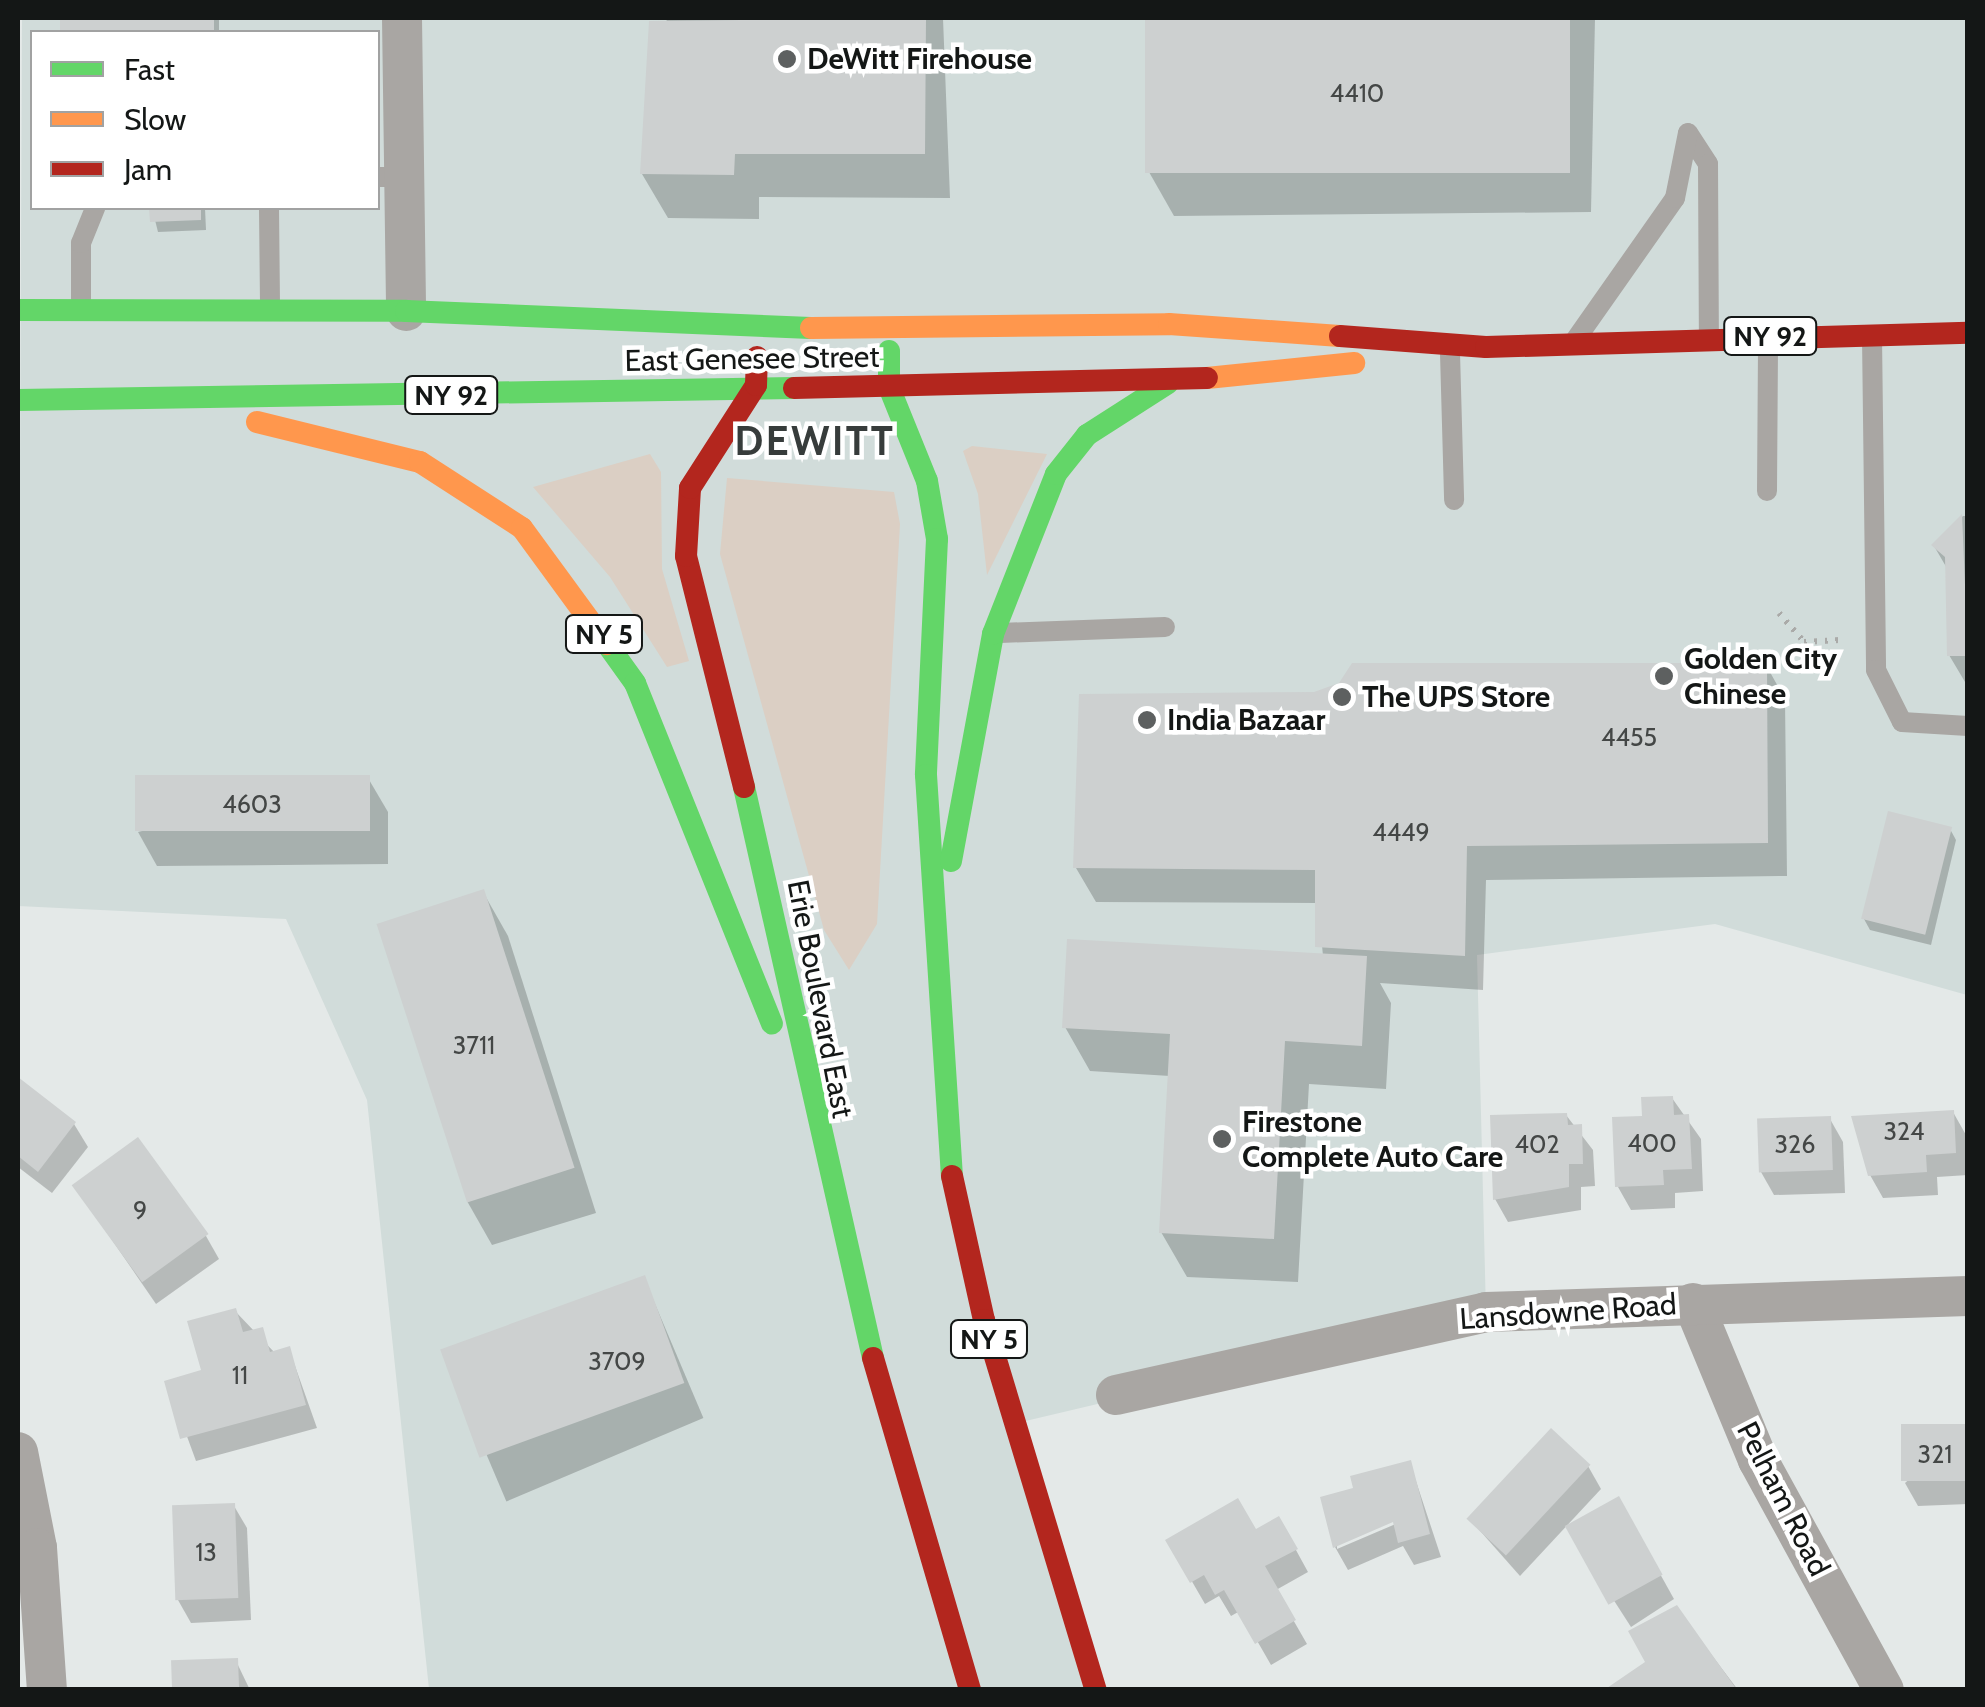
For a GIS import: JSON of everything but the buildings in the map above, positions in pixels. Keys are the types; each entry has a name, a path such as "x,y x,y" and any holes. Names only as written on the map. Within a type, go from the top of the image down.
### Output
{"main road":[{"name":"East Genesee Street","path":"18,310 406,312 759,329 1169,324 1486,347"},
{"name":"NY 5","path":"889,328 889,386 927,481 938,539 926,774 930,977 957,1209 1096,1690"},
{"name":"Erie Boulevard East","path":"759,329 756,385 690,488 684,536 780,929 814,1127 912,1510 970,1690"},
{"name":"East Genesee Street","path":"18,400 146,401 756,385 1170,382 1486,347 1709,337 1968,333"},
{"path":"930,977 993,634 1067,460 1087,435 1170,382"},
{"name":"NY 5","path":"146,401 379,446 460,482 522,528 580,598 661,736 814,1127"}],"street":[{"path":"402,18 390,177 406,312"},
{"name":"Lansdowne Road","path":"1116,1394 1486,1312 1968,1296"},
{"name":"Pelham Road","path":"1693,1303 1758,1460 1884,1690"},
{"path":"18,1452 37,1548 47,1690"}],"lane":[{"path":"1572,343 1674,198 1688,133 1708,164 1709,337"},
{"path":"81,311 81,243 94,210"},
{"path":"269,210 270,312"},
{"path":"1872,334 1876,638 1884,698 1902,722 1968,726"},
{"path":"1767,491 1768,336"},
{"path":"1450,353 1454,500"},
{"path":"993,634 1165,626"}],"path":[{"path":"1780,613 1804,642 1876,638"}],"shaded area":[{"path":"22,18 1967,18 1967,995 1715,924 1477,955 1486,1312 1013,1424 1096,1689 429,1689 367,1100 286,919 18,906"},
{"path":"972,446 1047,454 987,575 978,494 963,451"},
{"path":"650,454 661,472 662,569 689,661 667,667 610,577 533,487"},
{"path":"727,478 894,492 900,524 877,924 849,970 824,930 720,554"}],"traffic: fast":[{"path":"18,310 406,311 811,328"},
{"path":"889,351 889,387 927,481 937,539 926,775 952,1176"},
{"path":"951,861 993,634 1056,474 1087,435 1168,383"},
{"path":"18,400 794,388"},
{"path":"607,644 635,683 772,1023"},
{"path":"744,787 873,1358"}],"traffic: slow":[{"path":"811,328 1169,324 1340,336"},
{"path":"1207,378 1354,363"},
{"path":"257,422 420,462 522,528 607,644"}],"traffic: jam":[{"path":"1340,336 1486,347 1968,333"},
{"path":"744,787 686,556 690,488 756,385 757,357"},
{"path":"794,388 1207,378"},
{"path":"952,1176 984,1320 1096,1690"},
{"path":"873,1358 970,1690"}],"place":[{"name":"DeWitt Firehouse","path":"787,59"},
{"name":"Golden City Chinese","path":"1664,676"},
{"name":"The UPS Store","path":"1342,697"},
{"name":"India Bazaar","path":"1147,720"},
{"name":"Firestone Complete Auto Care","path":"1222,1139"}],"district":[{"name":"DEWITT","path":"815,441"}]}
